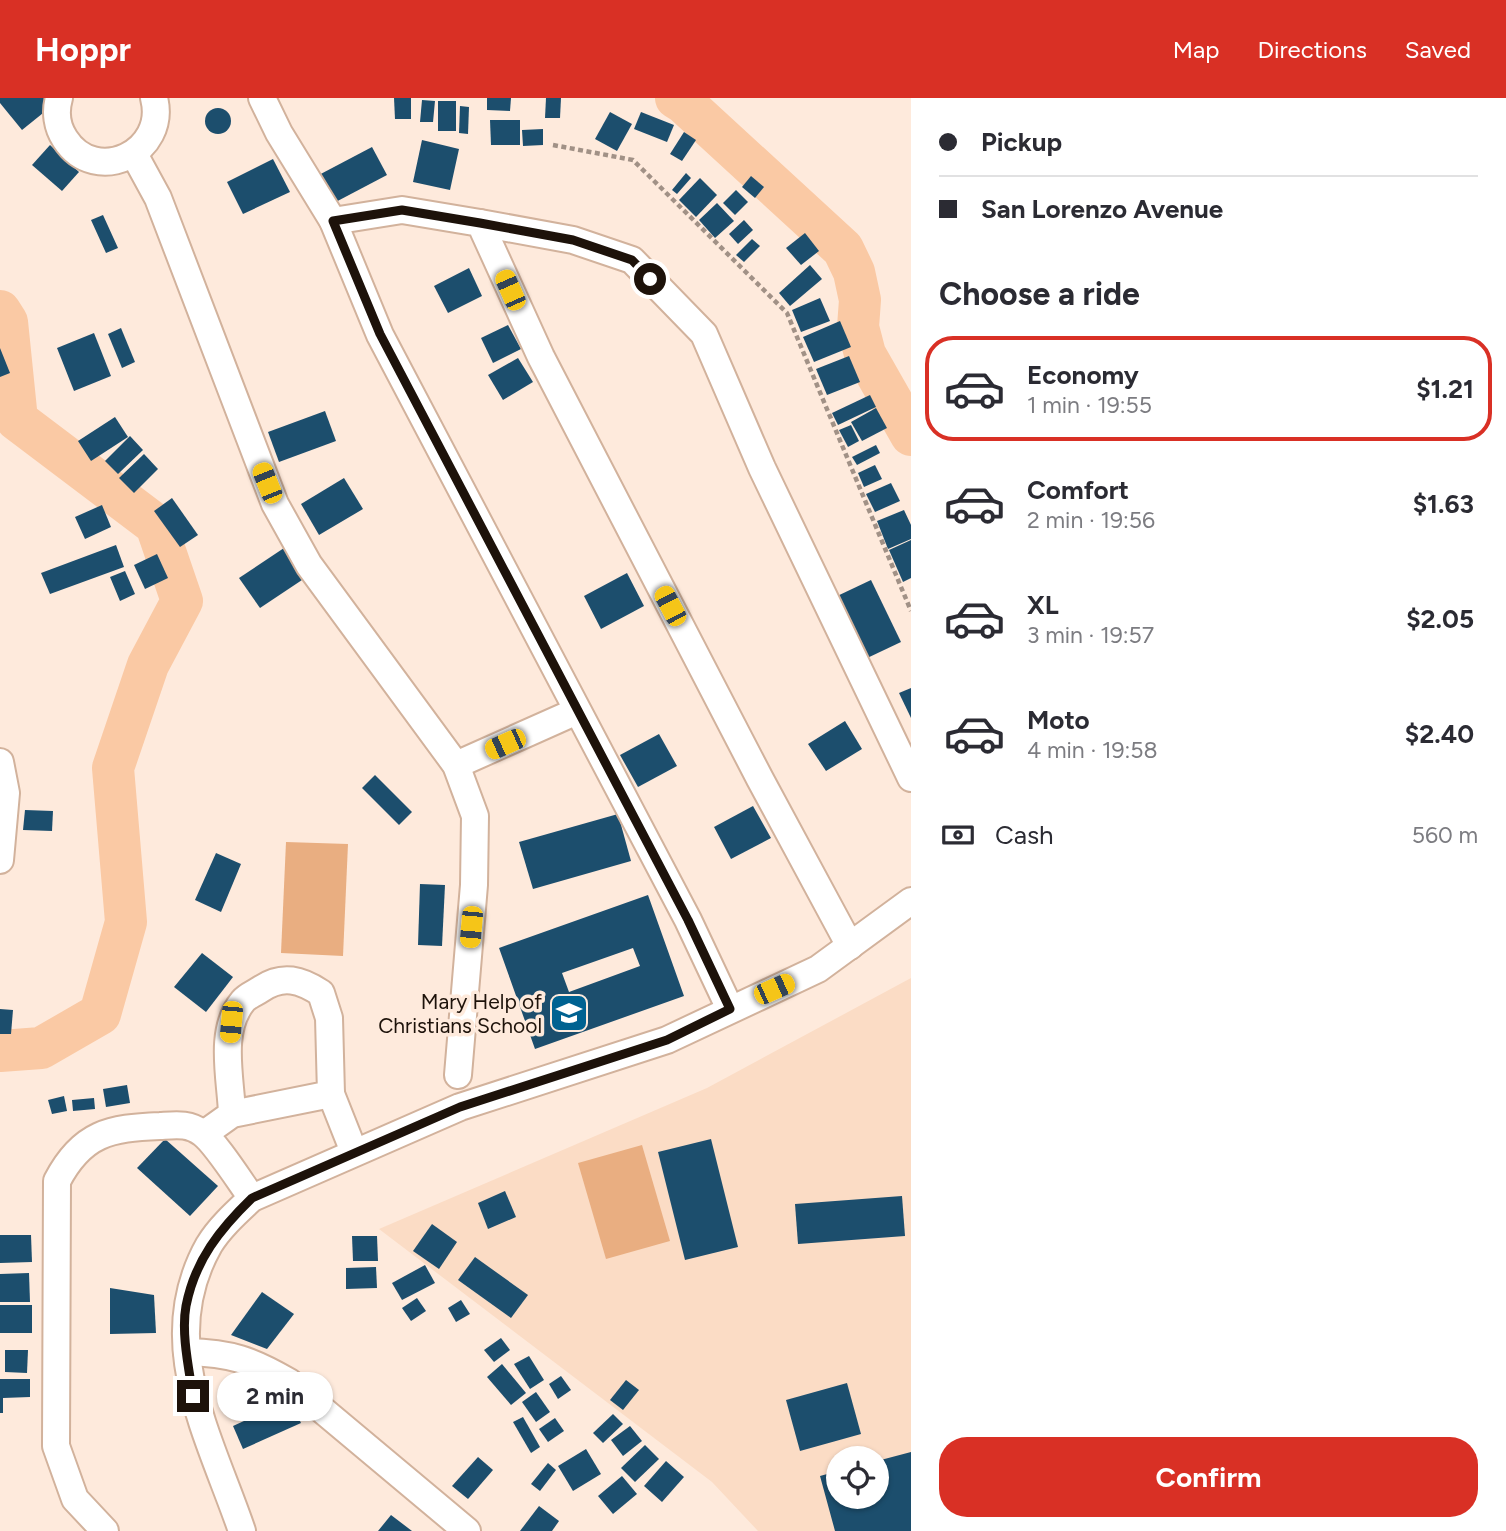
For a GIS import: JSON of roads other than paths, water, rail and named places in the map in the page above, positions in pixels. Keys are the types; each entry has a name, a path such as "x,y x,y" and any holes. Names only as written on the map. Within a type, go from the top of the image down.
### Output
{"street":[{"path":"59,98 57,119 60,132 70,147 79,155 96,161 111,162 134,154 147,142 155,124 158,99"},
{"path":"262,98 279,133 333,221 380,334 688,920 730,1009"},
{"path":"134,154 158,198 275,504 309,565 456,765 475,816 474,886 458,1074"},
{"path":"333,221 402,210 573,240 632,260 704,334 762,468 911,778"},
{"path":"480,223 541,357 760,779 850,946"},
{"path":"456,765 577,711"},
{"path":"0,762 6,793 0,860"},
{"path":"242,1531 193,1396 187,1352 186,1307 195,1278 209,1244 228,1220 252,1198 460,1107 667,1040 818,970 911,901"},
{"path":"232,1114 228,1052 231,1022 243,1000 270,982 300,980 321,993 329,1018 331,1094 354,1152"},
{"path":"204,1133 232,1114 331,1094"},
{"path":"105,1531 75,1499 56,1446 57,1181 69,1159 87,1143 105,1133 125,1127 186,1124 204,1133 252,1198"},
{"path":"187,1352 220,1353 257,1363 289,1382 467,1531"}],"waterway":[{"path":"676,98 843,249 854,272 860,300 858,327 865,354 911,435"},
{"path":"0,311 7,322 17,420 156,525 182,601 148,665 113,768 126,922 100,1014 41,1048 0,1051"}],"place":[{"name":"Mary Help of Christians School","path":"569,1013"}]}
